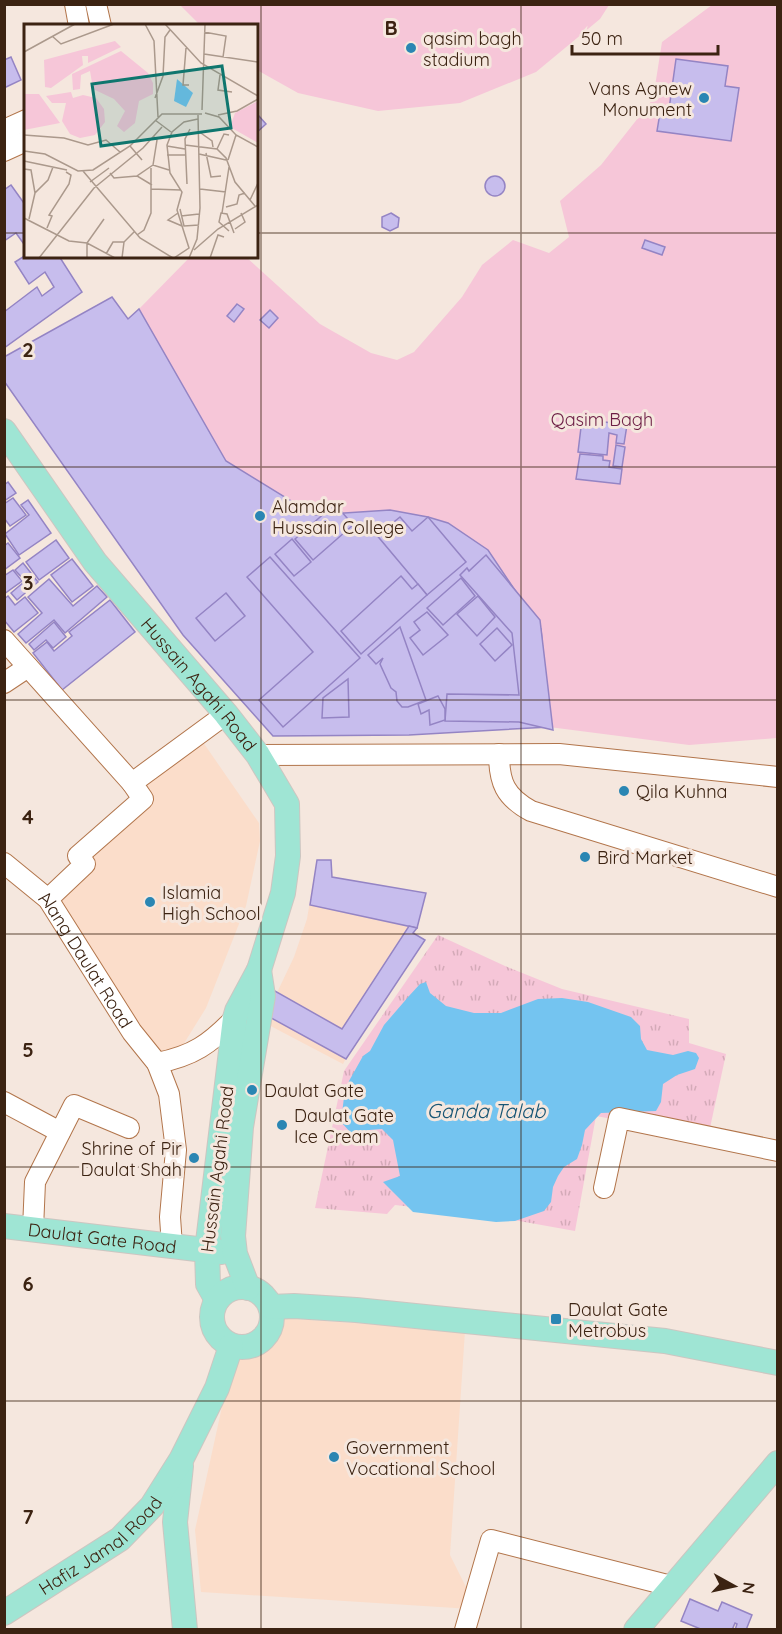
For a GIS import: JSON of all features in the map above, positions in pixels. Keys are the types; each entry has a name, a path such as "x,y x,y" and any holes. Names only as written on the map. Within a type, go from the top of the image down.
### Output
{"main road":[{"name":"Hussain Agahi Road","path":"7,440 95,562 226,714 258,755 287,804 288,856 284,894 259,970 235,1018 207,1250 208,1284 217,1300"},
{"name":"Hussain Agahi Road","path":"248,1288 235,1254 233,1236 241,1127 263,996 259,970"},
{"name":"Daulat Gate Road","path":"14,1230 235,1254"},
{"path":"248,1288 257,1291 271,1307 272,1319 263,1339 253,1346 242,1348 231,1346 217,1334 213,1326 212,1317 217,1300 231,1289 248,1288"},
{"path":"271,1307 294,1306 356,1310 664,1341 777,1363"},
{"name":"Hafiz Jamal Road","path":"4,1613 120,1539 152,1506 181,1460 217,1388 231,1346"},
{"path":"181,1460 175,1522 184,1629"},
{"path":"636,1629 777,1464"}],"street":[{"path":"75,4 79,24"},
{"path":"96,4 100,24"},
{"path":"4,130 24,121"},
{"path":"4,151 24,142"},
{"path":"4,640 132,783 143,800 78,856 85,864 48,899"},
{"path":"4,683 28,667"},
{"path":"132,783 226,714"},
{"path":"499,754 499,773 505,789 516,803 531,811 777,887"},
{"path":"258,755 578,755 777,777"},
{"name":"Alang Daulat Road","path":"4,862 48,899 132,1032 157,1063 170,1094 176,1150 170,1217 172,1246"},
{"path":"157,1063 177,1059 196,1051 213,1040 235,1018"},
{"path":"4,1102 60,1132"},
{"path":"14,1230 35,1182 74,1105 129,1128"},
{"path":"604,1188 619,1118 777,1151"},
{"path":"465,1629 491,1540 671,1586"}],"shaded area":[{"name":"Islamia High School","path":"198,735 259,823 260,841 246,906 206,1008 183,1045 157,1063 50,897 85,864 143,800 132,783"},
{"path":"316,864 331,864 329,876 421,893 410,936 343,1064 263,1022 294,957 307,919"},
{"name":"Government Vocational School","path":"282,1318 465,1331 450,1555 473,1601 471,1609 201,1592 195,1530 227,1384 248,1336 261,1325"}],"green space":[{"name":"qasim bagh stadium","path":"180,5 609,5 600,19 536,72 460,103 378,111 298,93 258,71 258,24 199,24"},
{"name":"Qasim Bagh","path":"712,5 777,5 777,738 689,745 549,727 541,629 488,550 448,523 428,517 390,510 314,515 226,461 139,309 189,258 247,258 320,324 371,353 397,360 414,352 462,297 482,265 513,240 549,253 569,237 560,201 601,165 653,99 662,42"},
{"name":"Ganda Talab","path":"438,935 562,989 689,1019 689,1043 726,1054 708,1137 596,1116 575,1231 486,1215 395,1205 387,1214 315,1208 344,1071"}],"water":[{"name":"Ganda Talab","path":"426,982 430,993 446,1006 474,1013 501,1013 538,999 562,998 588,1002 631,1017 640,1026 641,1039 647,1050 673,1055 688,1051 696,1053 699,1058 695,1069 677,1075 663,1084 661,1102 656,1111 601,1113 585,1130 577,1159 564,1167 558,1176 553,1187 551,1202 544,1211 515,1221 496,1222 413,1212 383,1182 400,1176 393,1140 382,1129 369,1130 366,1133 351,1133 341,1122 344,1097 349,1081 363,1056 370,1051 384,1025 420,984"}],"building":[{"path":"11,57 21,80 4,88 4,60"},
{"name":"Vans Agnew Monument","path":"676,59 728,66 725,86 739,88 731,141 657,131 661,107 669,109"},
{"path":"258,115 266,124 258,131"},
{"path":"495,176 502,179 505,186 502,193 495,196 488,193 485,186 488,179"},
{"path":"11,185 24,203 24,244 16,233 4,241 4,190"},
{"path":"391,213 399,218 398,227 390,231 382,227 382,217"},
{"path":"645,240 665,247 662,255 642,248"},
{"path":"24,256 60,258 82,292 4,348 4,312 37,287 42,296 54,287 45,272 29,284 15,262"},
{"name":"Alamdar Hussain College","path":"112,297 128,319 139,309 226,461 314,515 390,510 428,517 448,523 488,550 541,629 549,727 409,735 273,736 183,635 4,381 4,357"},
{"path":"237,304 244,309 234,322 227,316"},
{"path":"270,310 278,318 269,328 260,320"},
{"path":"582,419 627,425 624,444 616,443 617,435 609,433 607,455 578,452"},
{"path":"616,445 625,447 622,467 613,466"},
{"path":"580,454 603,456 603,460 610,461 609,467 622,469 620,484 576,479"},
{"path":"8,482 16,493 4,501 4,485"},
{"path":"13,498 26,515 10,526 4,518 4,504"},
{"path":"28,500 51,533 19,555 5,534 29,515 21,505"},
{"path":"335,504 353,525 313,560 295,539"},
{"path":"400,517 412,531 428,517 466,562 427,595 375,533 381,528 384,530"},
{"path":"292,539 311,562 294,576 275,554"},
{"path":"56,540 69,558 39,580 26,562"},
{"path":"8,543 20,558 4,570 4,546"},
{"path":"486,555 540,620 553,730 519,722 445,721 447,694 519,695 512,633 460,575 467,568 469,571"},
{"path":"270,557 360,658 283,727 259,700 313,652 247,577"},
{"path":"72,559 93,586 72,602 51,575"},
{"path":"23,563 38,582 17,600 11,593 25,581 15,570"},
{"path":"13,570 22,581 4,594 4,576"},
{"path":"401,576 412,589 418,584 427,595 361,654 341,631"},
{"path":"461,578 475,596 443,625 427,608"},
{"path":"49,579 73,606 97,586 107,597 65,633 54,620 26,643 18,634 42,613 28,597"},
{"path":"226,593 245,616 215,641 196,618"},
{"path":"8,596 15,605 25,597 38,613 14,632 4,620 4,599"},
{"path":"478,596 495,617 477,636 457,614"},
{"path":"110,600 135,632 62,690 33,653 47,642 54,651 72,636 69,632"},
{"path":"427,612 448,635 423,655 410,638 420,630 414,622"},
{"path":"54,622 66,637 53,648 46,640 34,650 29,644"},
{"path":"400,627 426,700 408,707 402,707 397,701 396,692 391,688 380,664 383,658 376,664 368,655"},
{"path":"497,628 512,645 495,661 480,644"},
{"path":"348,679 349,717 322,718 323,698"},
{"path":"438,696 445,709 445,720 430,725 429,710 421,714 418,704"},
{"path":"317,860 331,860 332,877 426,893 417,928 310,905"},
{"path":"409,926 417,928 413,933 425,940 346,1059 264,1014 275,991 342,1029"},
{"path":"690,1599 718,1611 722,1602 752,1615 746,1630 735,1630 737,1624 735,1623 732,1630 703,1630 681,1621"}],"place":[{"name":"qasim bagh stadium","path":"411,48"},
{"name":"Vans Agnew Monument","path":"704,98"},
{"name":"Alamdar Hussain College","path":"260,516"},
{"name":"Qila Kuhna","path":"624,791"},
{"name":"Bird Market","path":"585,857"},
{"name":"Islamia High School","path":"150,902"},
{"name":"Daulat Gate","path":"252,1090"},
{"name":"Daulat Gate Ice Cream","path":"282,1125"},
{"name":"Shrine of Pir Daulat Shah","path":"194,1158"},
{"name":"Daulat Gate Metrobus","path":"556,1319"},
{"name":"Government Vocational School","path":"334,1457"}]}
